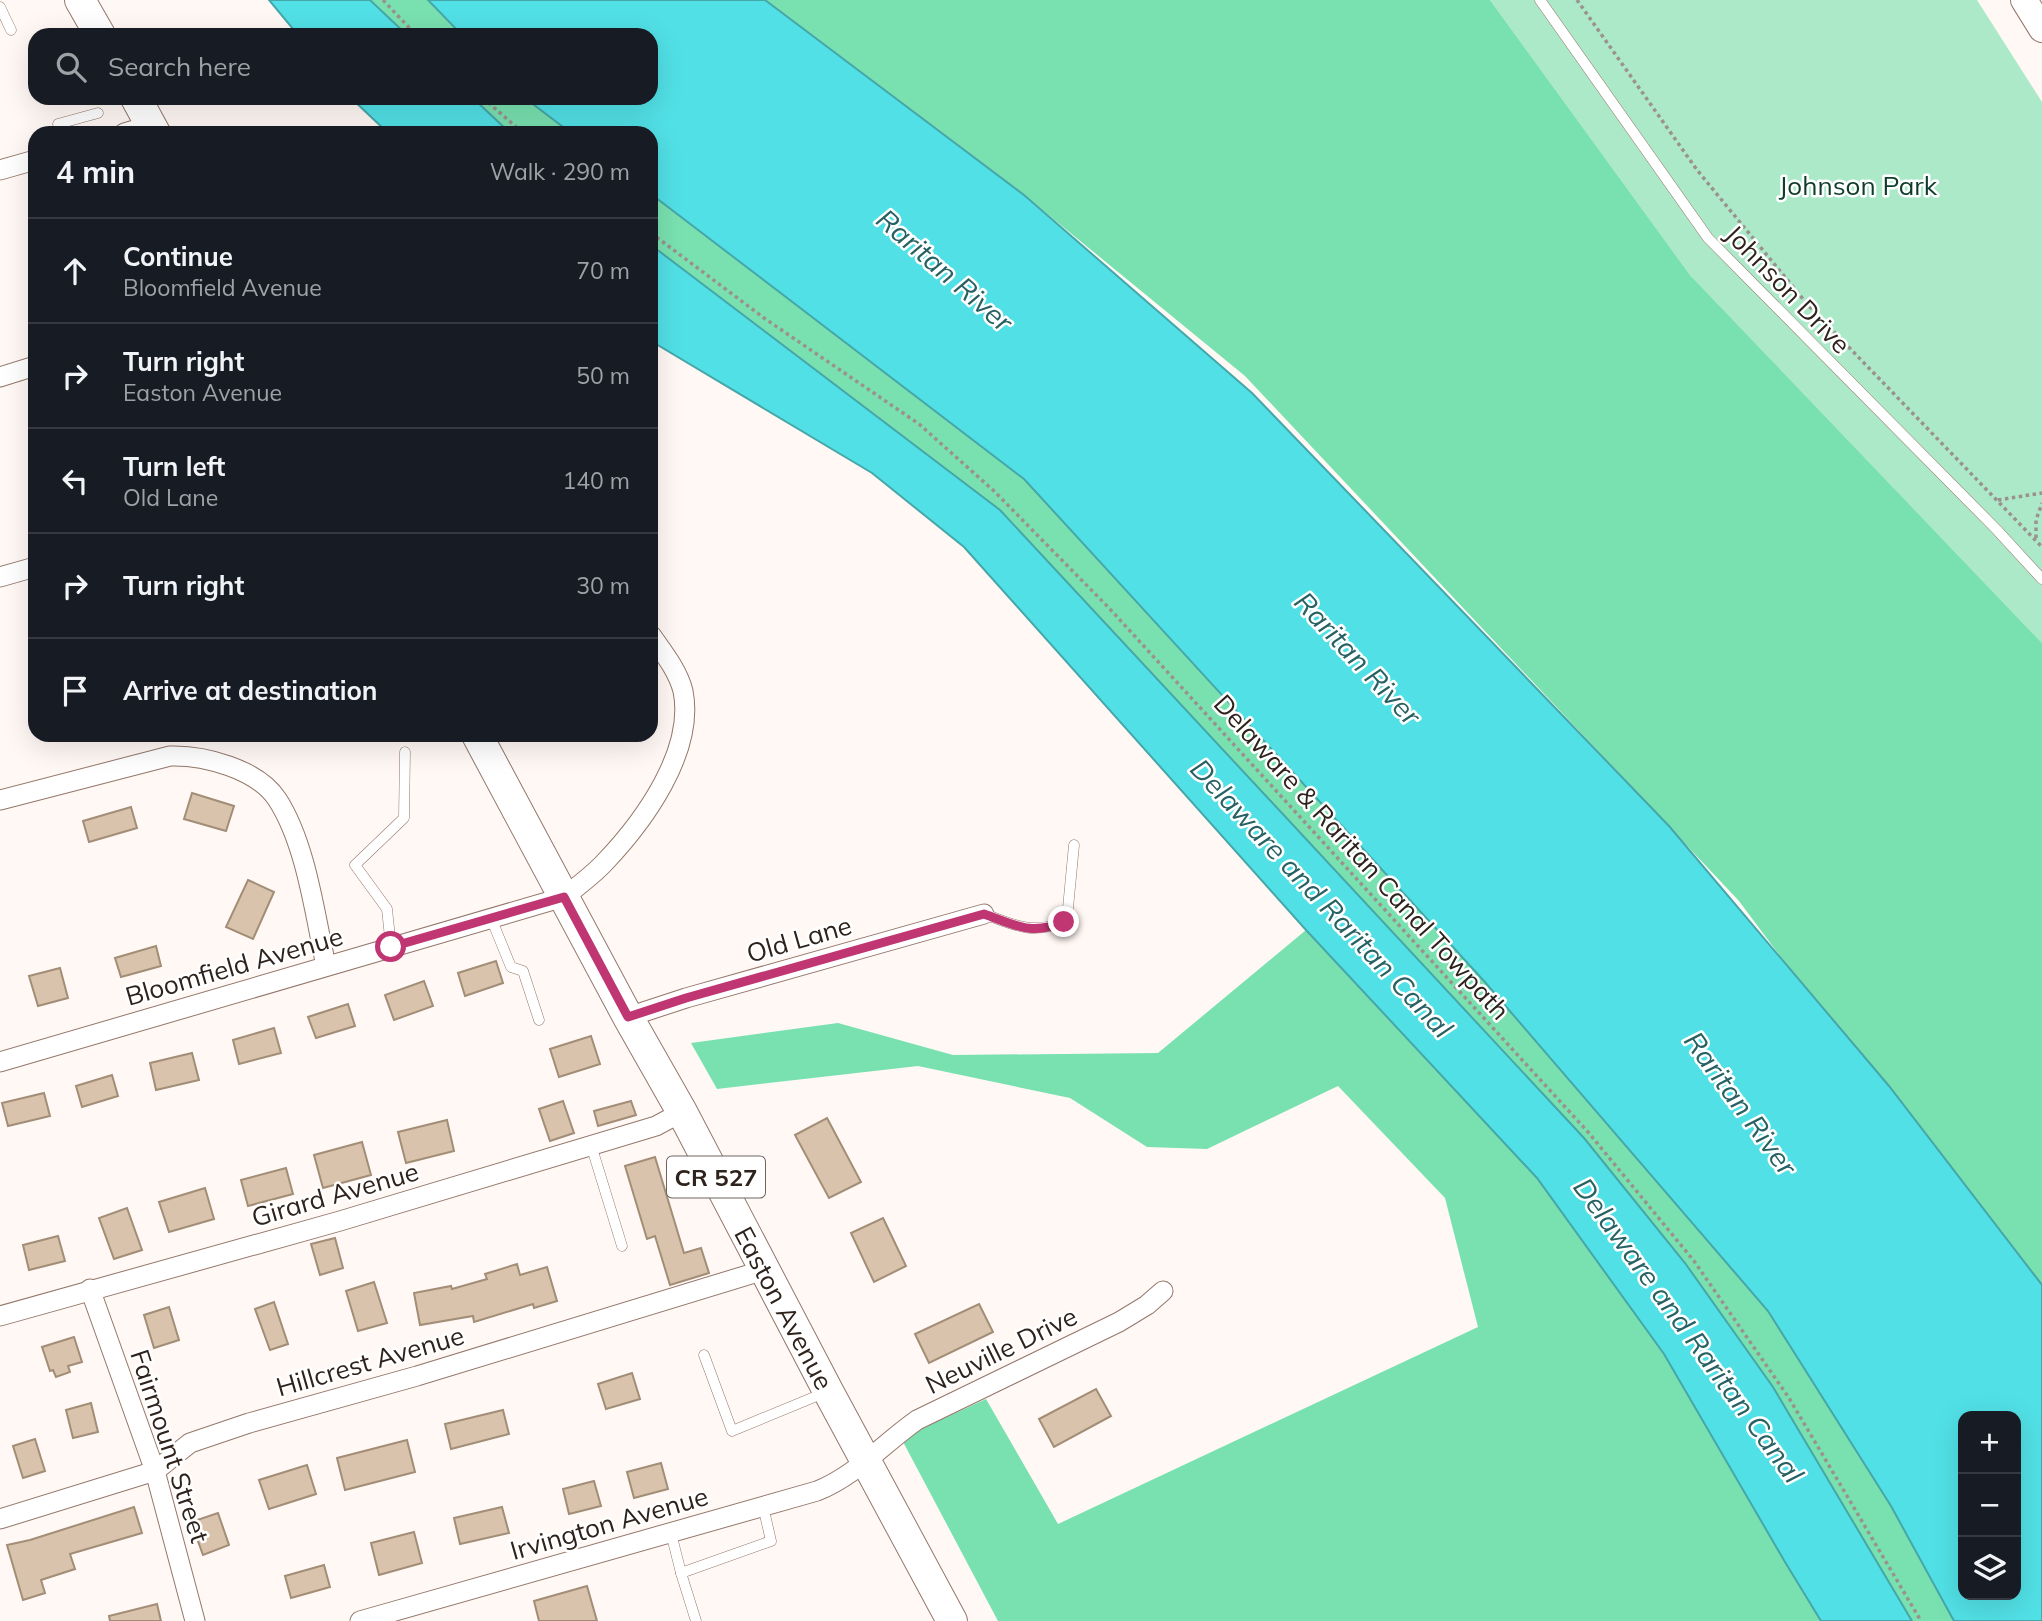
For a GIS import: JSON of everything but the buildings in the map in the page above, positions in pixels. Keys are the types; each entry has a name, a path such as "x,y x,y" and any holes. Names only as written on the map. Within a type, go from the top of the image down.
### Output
{"main road":[{"path":"80,0 96,28"},
{"path":"103,0 114,28"},
{"path":"2024,0 2042,29"},
{"name":"Easton Avenue","path":"481,742 682,1112 952,1621"}],"street":[{"path":"0,170 28,162"},
{"path":"0,377 28,368"},
{"path":"0,577 28,569"},
{"path":"564,897 605,863 649,808 670,770 683,731 683,692 677,676 658,646"},
{"path":"0,800 170,756 191,755 239,769 277,799 299,848 326,966"},
{"name":"Bloomfield Avenue","path":"0,1062 564,897"},
{"name":"Old Lane","path":"628,1017 686,998 984,914"},
{"name":"Girard Avenue","path":"0,1316 340,1222 656,1126 682,1112"},
{"name":"Hillcrest Avenue","path":"0,1519 155,1471 190,1443 249,1423 417,1376 764,1270"},
{"name":"Fairmount Street","path":"90,1289 155,1471 195,1621"},
{"name":"Neuville Drive","path":"866,1461 917,1420 1119,1322 1147,1305 1163,1291"},
{"name":"Irvington Avenue","path":"360,1621 817,1491 840,1482 866,1461"}],"lane":[{"name":"Johnson Drive","path":"1540,0 1708,238 1997,530 2042,579"},
{"path":"0,7 11,30"},
{"path":"59,126 58,124 98,113"},
{"path":"391,947 387,909 355,865 404,818 405,752"},
{"path":"984,914 1024,928 1045,930 1064,922 1068,908 1074,845"},
{"path":"491,918 511,967 523,971 539,1020"},
{"path":"591,1145 622,1246"},
{"path":"704,1355 732,1432 828,1391"},
{"path":"681,1573 771,1541 763,1507"},
{"path":"671,1533 696,1621"}],"path":[{"path":"383,0 409,28"},
{"path":"1577,0 1697,170 1808,305 2042,547"},
{"path":"491,105 515,126"},
{"name":"Delaware & Raritan Canal Towpath","path":"658,238 764,318 919,424 995,491 1109,608 1588,1132 1694,1261 1789,1398 1921,1621"},
{"path":"1998,500 2042,493"},
{"path":"2036,540 2036,520 2042,503"}],"green space":[{"path":"370,0 428,0 455,28 400,28"},
{"path":"765,0 1490,0 1690,275 2042,643 2042,1307 1739,901 1245,376 1024,195"},
{"name":"Johnson Park","path":"1490,0 1977,0 2042,102 2042,643 1690,275"},
{"path":"480,105 534,105 562,126 503,126"},
{"path":"658,199 1024,479 1484,981 1768,1311 1891,1506 1954,1621 1912,1621 1773,1387 1685,1263 1584,1138 1000,510 658,250"},
{"path":"1306,930 1537,1178 1664,1354 1821,1621 998,1621 901,1438 986,1399 1058,1524 1478,1327 1445,1198 1338,1086 1207,1149 1147,1147 1070,1098 918,1066 717,1089 691,1043 838,1023 953,1055 1158,1053"}],"water":[{"path":"269,0 370,0 400,28 292,28"},
{"name":"Raritan River","path":"428,0 765,0 1024,195 1252,393 1669,826 1889,1086 2042,1285 2042,1621 1954,1621 1891,1506 1768,1311 1484,981 1024,479 658,199 658,126 562,126 534,105 658,105 658,28 455,28"},
{"path":"358,105 480,105 503,126 381,126"},
{"name":"Delaware and Raritan Canal","path":"658,250 1000,510 1584,1138 1685,1263 1773,1387 1912,1621 1821,1621 1664,1354 1537,1178 1306,930 964,547 872,473 658,345"}],"route":[{"path":"391,947 564,897 628,1017 686,998 984,914 1024,928 1045,930 1064,922"}]}
